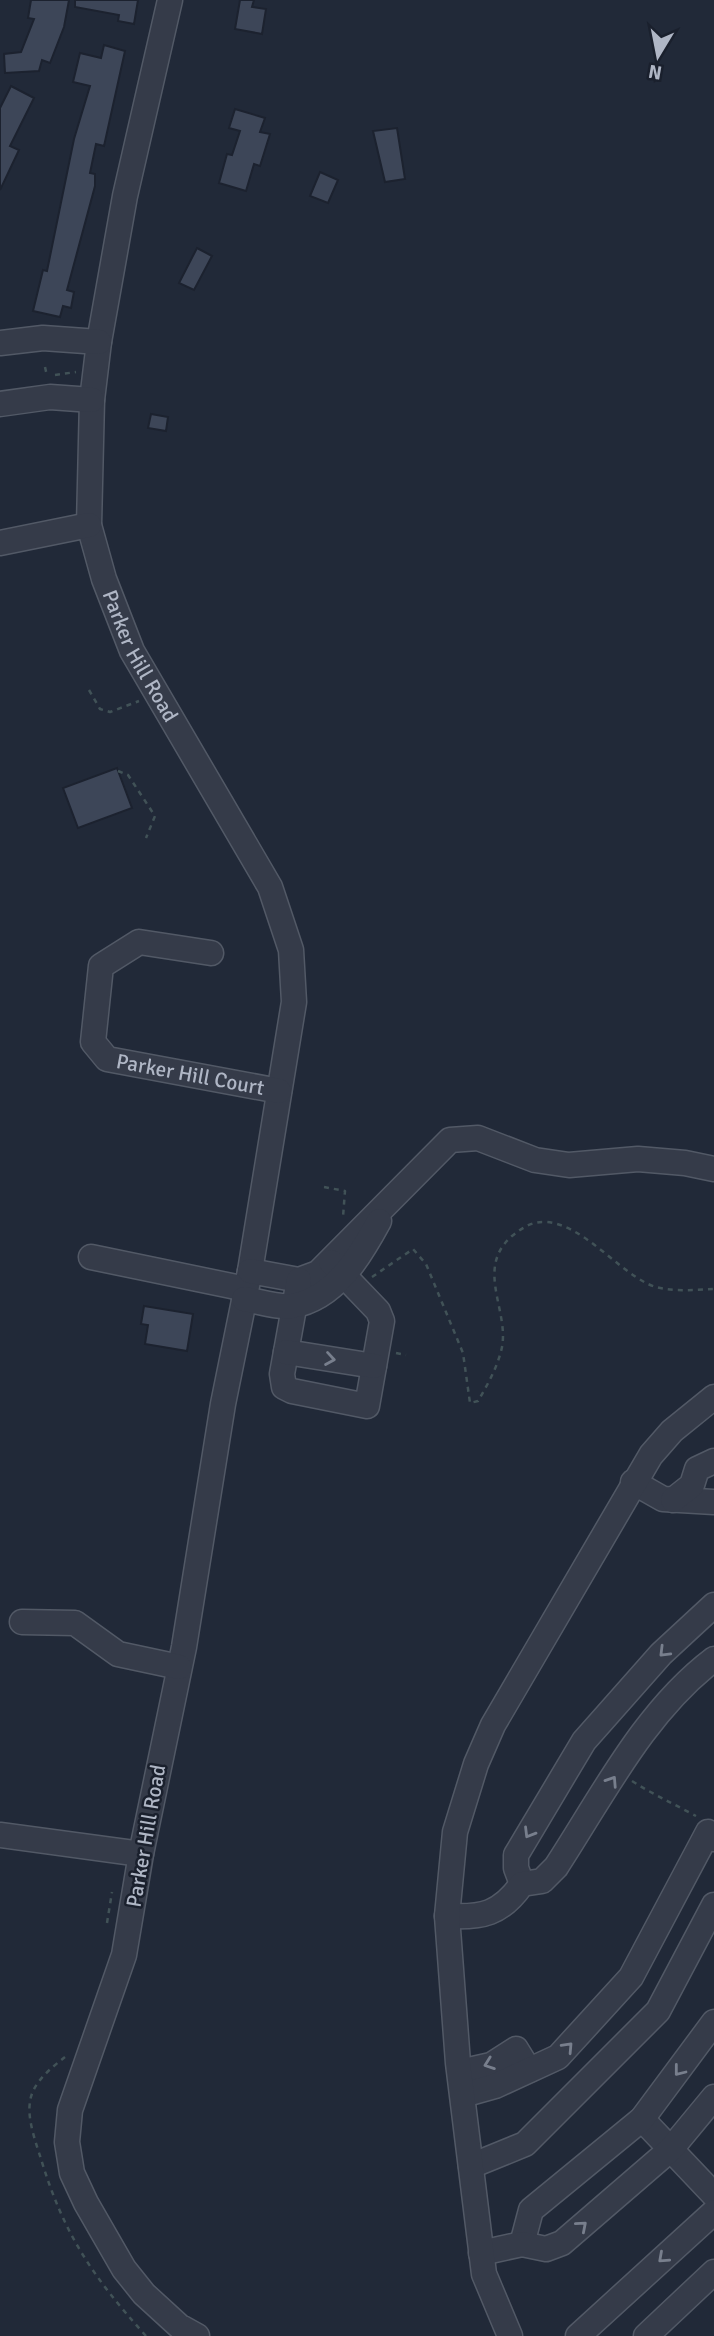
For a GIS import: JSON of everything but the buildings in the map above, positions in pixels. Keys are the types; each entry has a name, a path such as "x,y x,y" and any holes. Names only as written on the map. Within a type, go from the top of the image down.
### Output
{"street":[{"name":"Parker Hill Road","path":"170,0 125,197 99,342 84,399 89,526 104,579 132,651 270,887 291,950 294,1002 179,1667 141,1854 124,1955 70,2110 67,2142 77,2183 124,2269 144,2294 179,2326 197,2336"},
{"path":"0,343 43,338 99,342"},
{"path":"0,404 50,397 84,399"},
{"path":"0,543 89,526"},
{"name":"Parker Hill Court","path":"211,953 139,942 101,966 93,1042 107,1059 279,1091"},
{"path":"344,1275 356,1231 388,1205 450,1140 478,1138 535,1160 569,1166 638,1159 685,1163 714,1169"},
{"path":"91,1257 246,1286 295,1305 325,1293 344,1275 361,1253 388,1205"},
{"path":"246,1286 299,1280 318,1273 344,1275 378,1311 382,1321 367,1406 292,1391 285,1387 282,1374 299,1280"},
{"path":"286,1352 374,1366"},
{"path":"510,2336 484,2274 461,2083 447,1916 455,1832 476,1763 493,1725 633,1482 672,1431 714,1397"},
{"path":"673,1500 692,1485 697,1469 714,1461"},
{"path":"633,1482 663,1499 714,1502"},
{"path":"522,1884 516,1868 516,1855 584,1741 661,1654 714,1605"},
{"path":"22,1622 75,1623 118,1654 179,1667"},
{"path":"447,1916 474,1918 492,1912 510,1902 522,1884 542,1881 556,1867 641,1734 696,1673 714,1659"},
{"path":"461,2083 491,2065 522,2059 558,2057 631,1978 708,1830"},
{"path":"0,1835 141,1854"},
{"path":"471,2166 525,2144 657,2011 712,1911"},
{"path":"522,2244 531,2210 642,2119 714,2022"},
{"path":"481,2253 522,2244 546,2249 562,2243 671,2149 714,2097"},
{"path":"642,2119 714,2195"},
{"path":"578,2336 714,2212"},
{"path":"646,2336 714,2272"}],"path":[{"path":"45,367 47,376"},
{"path":"79,372 84,399"},
{"path":"89,690 100,709 110,712 145,699"},
{"path":"118,771 128,775 155,816 146,838"},
{"path":"324,1187 345,1191 343,1219 356,1231"},
{"path":"344,1275 413,1249 426,1264 463,1353 470,1403 478,1401 491,1380 502,1345 495,1287 496,1260 505,1242 524,1226 546,1222 568,1229 647,1283 680,1291 714,1289"},
{"path":"618,1771 663,1801 671,1802 708,1830"},
{"path":"45,2073 67,2056"}]}
